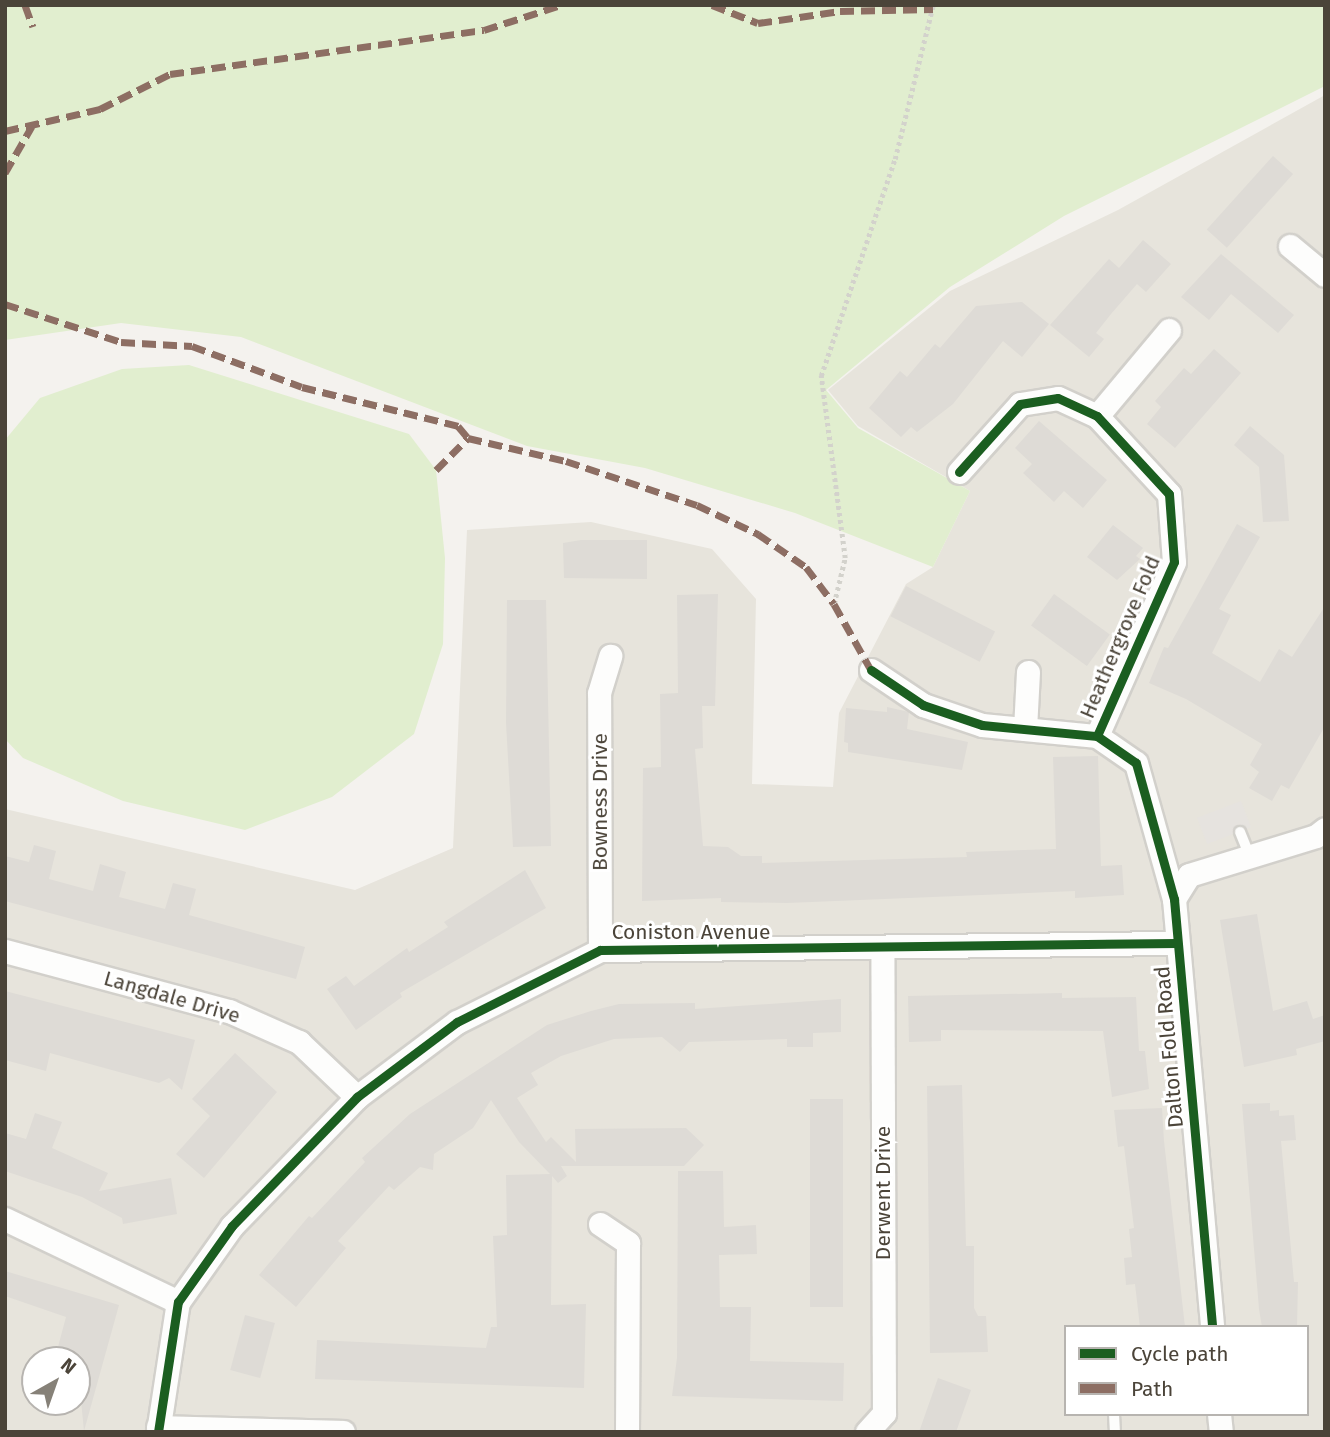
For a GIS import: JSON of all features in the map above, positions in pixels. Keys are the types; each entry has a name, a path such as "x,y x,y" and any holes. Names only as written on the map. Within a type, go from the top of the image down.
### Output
{"street":[{"path":"1290,246 1325,275"},
{"path":"1097,416 1169,330"},
{"name":"Heathergrove Fold","path":"959,472 1020,404 1058,398 1097,416 1169,494 1174,562 1097,736"},
{"name":"Bowness Drive","path":"600,950 599,693 610,656"},
{"name":"Dalton Fold Road","path":"871,670 923,705 982,725 1097,736 1136,763 1174,899 1212,1325"},
{"path":"1025,729 1028,672"},
{"path":"1174,899 1189,875 1316,836 1325,829"},
{"name":"Coniston Avenue","path":"158,1429 178,1302 232,1226 357,1097 457,1022 600,950 1177,943"},
{"name":"Derwent Drive","path":"867,1432 884,1413 882,948"},
{"name":"Langdale Drive","path":"5,951 229,1011 299,1042 357,1097"},
{"path":"5,1219 178,1302"},
{"path":"600,1224 628,1243 627,1432"},
{"path":"158,1429 343,1432"}],"lane":[{"path":"1240,832 1250,857"}],"path":[{"path":"834,604 845,558 821,376 895,159 933,5"}],"shaded area":[{"path":"1325,95 1325,1432 5,1432 5,809 355,890 453,848 467,530 591,522 712,549 756,599 752,784 833,787 839,713 906,584 933,567 970,491 858,426 828,390 950,291 1118,210"},
{"path":"1241,801 1251,827 1207,844 1197,818"}],"green space":[{"path":"5,5 1325,5 1325,86 1064,216 950,287 826,390 858,428 970,491 933,567 795,513 645,468 527,446 241,337 121,323 5,340"},
{"path":"189,365 409,434 436,470 445,558 443,644 414,734 332,797 245,830 123,801 23,758 5,739 5,440 40,398 122,369"}],"building":[{"path":"1273,156 1293,174 1227,248 1207,230"},
{"path":"1143,240 1171,264 1146,292 1137,284 1096,333 1104,339 1089,357 1050,325 1109,259 1119,268"},
{"path":"1221,254 1294,315 1278,333 1231,294 1209,320 1181,297"},
{"path":"1022,302 1049,324 1022,357 1003,341 953,404 917,432 911,427 901,437 869,408 900,371 907,377 935,344 940,348 976,306"},
{"path":"1214,349 1241,373 1175,448 1147,424 1161,407 1155,401 1184,368 1191,374"},
{"path":"1039,421 1107,480 1083,508 1064,491 1054,502 1023,473 1032,464 1015,448"},
{"path":"1250,426 1284,455 1289,521 1263,522 1259,467 1234,445"},
{"path":"1237,524 1260,537 1219,609 1231,615 1212,653 1260,682 1279,649 1292,657 1325,606 1325,726 1289,789 1281,785 1272,801 1249,788 1259,772 1250,765 1262,744 1186,699 1149,683 1164,647 1168,648"},
{"path":"1113,525 1143,548 1136,556 1140,559 1117,580 1087,557"},
{"path":"581,540 647,540 647,579 564,578 563,543"},
{"path":"906,586 995,631 980,662 891,616"},
{"path":"718,594 715,706 702,706 703,748 695,749 703,846 728,847 741,856 762,856 762,863 967,857 966,852 1056,849 1053,757 1098,756 1101,866 1122,865 1124,895 1075,898 1075,891 787,903 721,902 721,898 642,901 643,768 661,767 660,694 678,693 677,595"},
{"path":"1054,594 1110,635 1087,666 1031,626"},
{"path":"507,600 546,600 551,846 513,847 506,723"},
{"path":"887,707 909,712 907,729 968,742 962,770 848,752 848,743 844,742 846,708 887,712"},
{"path":"34,845 56,851 49,879 93,891 100,864 126,872 119,897 165,909 173,883 196,889 189,915 305,947 296,979 5,901 5,856 29,862"},
{"path":"525,870 546,908 400,993 402,997 356,1030 327,989 346,976 354,986 407,948 409,952 448,927 444,922"},
{"path":"1257,914 1273,1011 1307,1001 1313,1019 1325,1015 1325,1041 1296,1049 1297,1055 1244,1067 1220,920"},
{"path":"5,991 195,1040 182,1090 169,1078 159,1083 50,1053 46,1071 5,1060"},
{"path":"1062,993 1062,998 1136,997 1139,1051 1145,1051 1149,1089 1112,1097 1103,1031 941,1030 941,1041 909,1042 908,996"},
{"path":"841,999 841,1032 813,1033 813,1047 787,1047 787,1039 689,1042 680,1052 662,1037 614,1039 561,1056 531,1073 538,1085 517,1098 546,1142 551,1137 576,1162 575,1129 686,1128 704,1145 684,1166 561,1166 567,1176 558,1183 552,1176 551,1305 586,1304 584,1388 315,1379 317,1340 486,1348 491,1327 497,1327 493,1236 507,1235 506,1175 550,1174 519,1142 491,1100 473,1128 434,1154 433,1170 420,1167 394,1190 389,1186 338,1241 346,1248 296,1307 259,1275 309,1216 312,1218 365,1162 362,1158 410,1114 547,1025 591,1011 619,1004 695,1003 695,1009"},
{"path":"235,1053 277,1092 204,1178 176,1154 210,1116 192,1099"},
{"path":"962,1085 966,1246 974,1246 974,1308 978,1316 986,1316 988,1352 930,1353 927,1086"},
{"path":"810,1099 843,1099 843,1307 810,1307"},
{"path":"1270,1103 1270,1111 1279,1110 1279,1116 1294,1115 1296,1140 1281,1141 1294,1282 1298,1282 1297,1325 1262,1325 1242,1104"},
{"path":"1162,1108 1185,1325 1140,1325 1135,1284 1126,1285 1124,1258 1132,1257 1129,1229 1134,1228 1124,1146 1118,1147 1114,1110"},
{"path":"35,1113 62,1122 52,1148 108,1173 99,1191 171,1178 177,1214 123,1224 122,1218 82,1197 5,1171 5,1133 26,1139"},
{"path":"678,1171 723,1171 724,1227 756,1225 757,1254 719,1255 720,1307 751,1307 750,1361 844,1363 843,1401 672,1396 677,1358"},
{"path":"5,1271 119,1305 91,1406 91,1346 58,1346 66,1317 5,1296"},
{"path":"245,1315 275,1323 260,1378 230,1370"},
{"path":"938,1378 971,1390 956,1432 919,1432"},
{"path":"83,1416 88,1416 84,1431"}],"marked path":[{"path":"25,5 33,27"},
{"path":"5,131 100,109 170,74 484,30 561,5"},
{"path":"712,5 758,23 840,11 933,9"},
{"path":"5,173 32,126"},
{"path":"5,304 121,342 192,346 302,387 458,426 468,438"},
{"path":"436,470 468,438 566,461 697,505 758,534 806,567 834,604 871,670"}],"cycle path":[{"path":"959,472 1020,404 1058,398 1097,416 1169,494 1174,562 1097,736"},
{"path":"871,670 923,705 982,725 1097,736 1136,763 1174,899 1212,1325"},
{"path":"158,1432 178,1302 232,1226 357,1097 457,1022 600,950 1177,943"}]}
